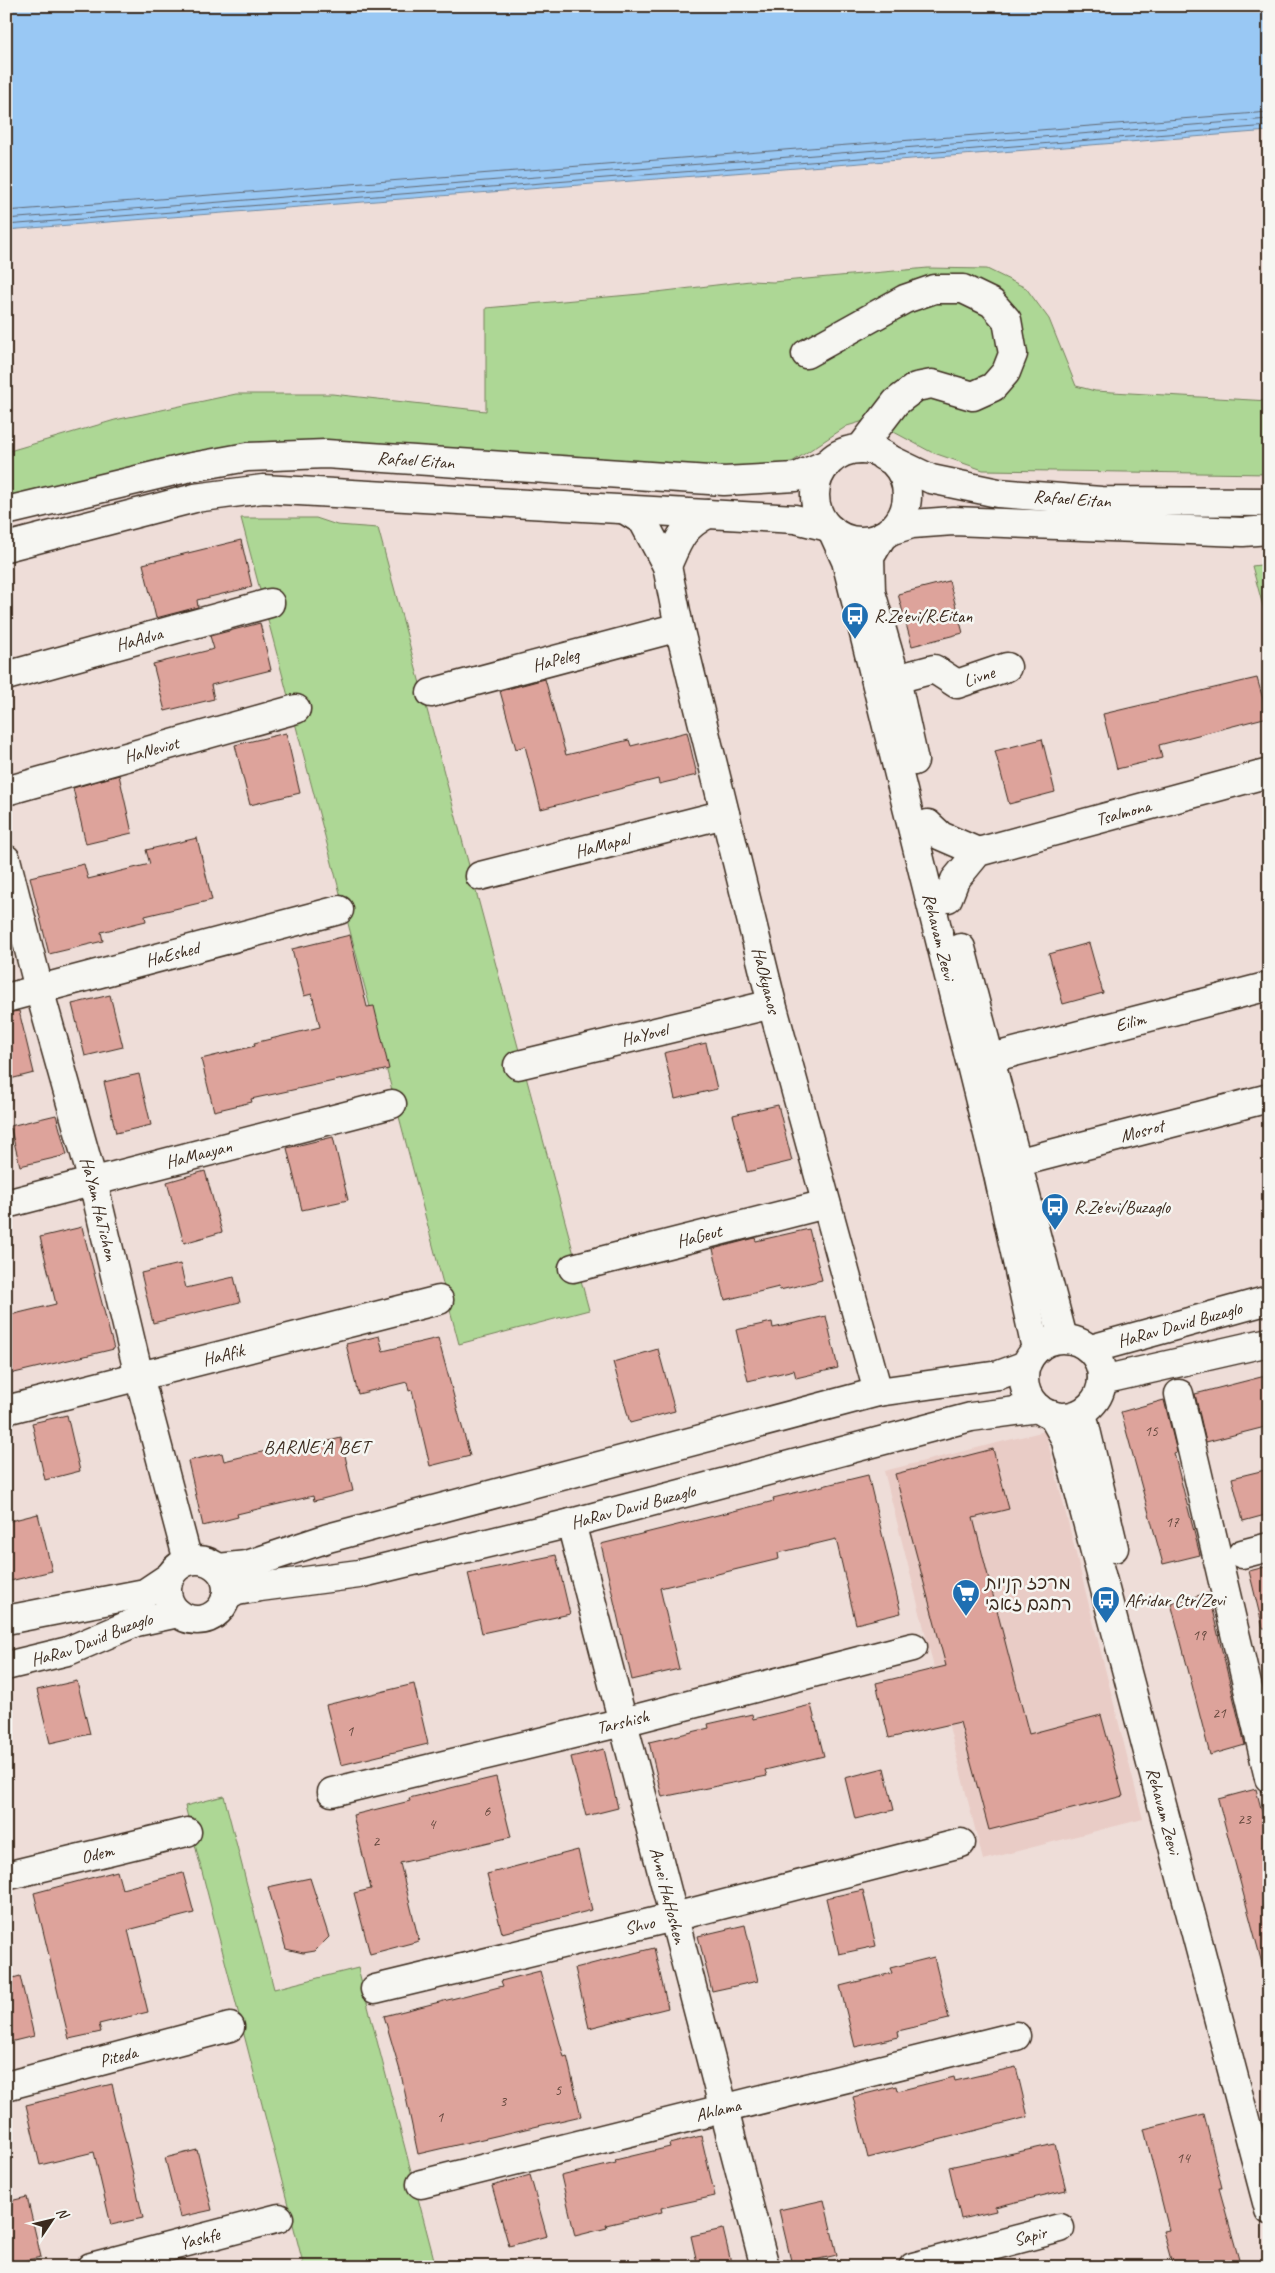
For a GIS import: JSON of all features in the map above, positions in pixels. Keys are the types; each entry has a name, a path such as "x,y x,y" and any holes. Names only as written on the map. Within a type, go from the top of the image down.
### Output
{"street":[{"path":"806,354 905,299 934,290 963,288 992,302 1007,320 1013,354 1006,372 993,387 973,396 932,384 916,387 896,402 872,452"},
{"path":"872,452 899,470 904,482 906,497 900,518 886,533 873,539 857,540 841,536 830,528 820,516 815,496 817,481 827,464 842,453 872,452"},
{"name":"Rafael Eitan","path":"872,452 931,480 998,493 1101,501 1269,502"},
{"name":"Rafael Eitan","path":"6,511 168,472 247,457 326,454 724,482 796,477 827,464"},
{"path":"6,547 195,498 263,489 626,511 795,519 830,528"},
{"name":"HaOkyanos","path":"626,511 643,521 667,566 679,627 772,1004 878,1392"},
{"path":"667,566 681,534 697,519 708,514"},
{"name":"Rafael Eitan","path":"886,533 912,524 953,522 1243,532 1269,530"},
{"name":"Rehavam Zeevi","path":"830,528 846,561 998,1174 1031,1357"},
{"name":"Rehavam Zeevi","path":"886,533 870,557 871,592 896,679 928,824 1063,1338"},
{"name":"HaAdva","path":"6,676 270,603"},
{"name":"HaPeleg","path":"431,693 679,627"},
{"name":"Livne","path":"896,679 934,669 957,684 1008,667"},
{"name":"HaNeviot","path":"6,791 296,709"},
{"name":"Tsalmona","path":"978,852 1269,773"},
{"name":"HaMapal","path":"480,876 725,814"},
{"path":"928,824 941,836 978,852 954,880 948,898"},
{"name":"HaYam HaTichon","path":"6,859 39,989 93,1182 139,1376 179,1569"},
{"name":"HaEshed","path":"6,998 339,910"},
{"name":"Eilim","path":"991,1058 1269,986"},
{"name":"HaYovel","path":"518,1065 772,1004"},
{"name":"Mosrot","path":"1016,1163 1269,1098"},
{"name":"HaMaayan","path":"6,1204 392,1104"},
{"name":"HaGeut","path":"573,1268 826,1204"},
{"name":"HaAfik","path":"6,1410 439,1300"},
{"name":"HaRav David Buzaglo","path":"1090,1349 1269,1300"},
{"path":"218,1568 227,1586 226,1597 219,1610 206,1618 186,1618 178,1613 167,1596 179,1569 201,1560 218,1568 247,1565 348,1532 878,1392 999,1375 1031,1357 1053,1339 1063,1338 1081,1342 1090,1349 1100,1364 1102,1380 1098,1397 1082,1413 1070,1417 1045,1411 1025,1388 1031,1357"},
{"name":"HaRav David Buzaglo","path":"1102,1380 1269,1342"},
{"path":"1179,1394 1269,1778"},
{"name":"Rehavam Zeevi","path":"1045,1411 1065,1438 1269,2210"},
{"name":"HaRav David Buzaglo","path":"226,1597 237,1591 358,1574 572,1523 972,1417 1045,1411"},
{"name":"Rehavam Zeevi","path":"1082,1413 1097,1481 1269,2143"},
{"name":"Avnei HaHoshen","path":"572,1523 765,2267"},
{"path":"1242,1554 1269,1547"},
{"name":"HaRav David Buzaglo","path":"6,1620 145,1593 179,1569"},
{"name":"HaRav David Buzaglo","path":"6,1666 68,1651 136,1622 178,1613"},
{"name":"Tarshish","path":"332,1792 623,1722 913,1648"},
{"name":"Odem","path":"6,1876 187,1832"},
{"name":"Shvo","path":"375,1989 674,1917 961,1843"},
{"name":"Piteda","path":"6,2086 230,2026"},
{"name":"Ahlama","path":"421,2184 1016,2036"},
{"name":"Yashfe","path":"91,2267 279,2218"},
{"name":"Sapir","path":"914,2267 1060,2228"}],"shaded area":[{"path":"1045,1431 1143,1819 983,1860 884,1471"}],"green space":[{"path":"928,268 987,269 1026,288 1049,319 1076,386 1095,391 1269,401 1269,474 983,470 931,452 892,431 864,421 847,426 792,462 753,474 307,449 6,506 6,452 115,420 236,394 332,394 486,411 486,308 640,294 750,281 773,282"},
{"path":"241,518 316,518 337,525 378,528 589,1310 459,1344"},
{"path":"1269,564 1269,628 1252,566"},
{"path":"224,1796 274,1989 358,1968 436,2267 304,2267 185,1806"}],"water":[{"path":"6,6 1269,6 1269,131 6,230"}],"building":[{"path":"241,540 252,587 197,600 198,607 156,618 143,564"},
{"path":"949,581 963,633 912,646 898,594"},
{"path":"260,623 271,670 211,685 214,699 165,711 153,664 214,649 210,636"},
{"path":"1257,678 1268,717 1159,745 1162,758 1117,769 1103,714"},
{"path":"545,679 566,755 629,740 631,746 687,732 697,775 659,784 658,779 541,809 525,746 516,749 500,691"},
{"path":"286,733 300,793 250,805 235,745"},
{"path":"1042,739 1055,792 1009,804 995,751"},
{"path":"119,775 132,833 86,844 73,788"},
{"path":"197,838 212,900 145,916 146,921 101,932 103,941 49,954 30,877 84,864 88,879 150,864 146,850"},
{"path":"350,935 367,1007 374,1006 389,1069 251,1099 252,1102 214,1111 201,1059 255,1046 254,1043 320,1027 312,994 304,996 292,949"},
{"path":"1089,943 1103,993 1063,1004 1049,954"},
{"path":"110,995 123,1047 85,1056 72,1004"},
{"path":"19,1011 34,1073 6,1080 6,1013"},
{"path":"706,1043 717,1089 675,1099 664,1053"},
{"path":"139,1074 151,1125 116,1133 104,1082"},
{"path":"778,1105 792,1161 747,1172 733,1115"},
{"path":"56,1115 67,1155 20,1166 10,1126"},
{"path":"333,1137 348,1200 302,1210 287,1148"},
{"path":"205,1171 222,1232 184,1243 167,1182"},
{"path":"82,1227 114,1349 6,1375 6,1316 56,1304 40,1237"},
{"path":"809,1229 822,1280 780,1290 779,1287 725,1300 713,1249 755,1238 756,1241"},
{"path":"180,1264 186,1288 234,1277 240,1302 153,1323 141,1273"},
{"path":"826,1316 838,1368 796,1378 794,1370 748,1381 736,1330 772,1322 773,1328"},
{"path":"379,1336 383,1351 438,1338 470,1456 430,1466 412,1390 409,1391 407,1382 358,1394 346,1344"},
{"path":"658,1349 675,1411 630,1423 613,1362"},
{"path":"1269,1375 1269,1426 1206,1442 1195,1394"},
{"path":"1164,1400 1177,1452 1174,1453 1200,1555 1163,1564 1121,1412"},
{"path":"67,1415 80,1471 45,1480 32,1423"},
{"path":"341,1438 353,1491 314,1501 313,1496 237,1514 238,1517 203,1526 188,1461 222,1453 224,1461 283,1447 284,1452"},
{"name":"מרכז קניות רחבם זאבי","path":"993,1449 1009,1509 973,1518 1029,1734 1101,1715 1123,1796 989,1830 960,1722 889,1738 876,1683 946,1666 895,1474"},
{"path":"1269,1469 1269,1514 1243,1521 1232,1478"},
{"path":"868,1475 901,1613 856,1624 836,1539 778,1553 779,1559 660,1588 679,1669 632,1680 601,1544 774,1501 773,1498"},
{"path":"38,1514 52,1571 6,1582 6,1522"},
{"path":"556,1555 570,1614 482,1633 468,1573"},
{"path":"1269,1566 1269,1628 1263,1628 1249,1571"},
{"path":"1208,1593 1245,1745 1210,1755 1171,1603"},
{"path":"77,1681 90,1734 50,1743 37,1690"},
{"path":"414,1684 428,1744 341,1765 326,1705"},
{"path":"811,1705 824,1756 765,1770 767,1776 662,1797 649,1742 709,1728 708,1724 752,1714 753,1719"},
{"path":"604,1749 618,1808 586,1816 571,1757"},
{"path":"884,1768 894,1810 855,1819 845,1778"},
{"path":"496,1777 511,1837 400,1863 419,1941 370,1954 354,1893 371,1889 353,1815 410,1801 409,1798"},
{"path":"1256,1789 1269,1839 1269,1970 1264,1971 1218,1799"},
{"path":"578,1850 592,1910 502,1933 487,1874"},
{"path":"117,1871 122,1889 183,1873 194,1913 128,1930 148,2012 99,2024 101,2032 69,2039 34,1893"},
{"path":"310,1878 329,1937 315,1951 303,1953 286,1949 268,1887"},
{"path":"863,1890 876,1946 839,1954 826,1898"},
{"path":"745,1925 758,1981 712,1991 698,1936"},
{"path":"654,1948 668,2008 589,2028 575,1968"},
{"path":"934,1957 949,2019 898,2031 899,2037 855,2047 840,1986 892,1973 890,1968"},
{"path":"540,1971 564,2057 567,2056 581,2116 418,2154 401,2074 384,2016 503,1986 501,1981"},
{"path":"20,1976 34,2036 6,2043 6,1980"},
{"path":"1016,2067 1028,2117 868,2158 853,2097 897,2086 898,2091 954,2077 955,2081"},
{"path":"112,2084 143,2218 111,2225 94,2152 40,2165 26,2105"},
{"path":"1204,2114 1222,2188 1219,2188 1241,2267 1173,2267 1163,2231 1169,2230 1144,2129"},
{"path":"701,2136 715,2196 661,2208 662,2212 606,2225 607,2228 575,2236 561,2176 616,2163 615,2160 670,2147 669,2144"},
{"path":"1055,2144 1066,2190 995,2207 996,2211 961,2219 949,2167"},
{"path":"197,2150 212,2210 180,2217 165,2158"},
{"path":"530,2175 547,2236 509,2246 492,2186"},
{"path":"27,2197 41,2257 9,2264 6,2251 6,2202"},
{"path":"824,2200 837,2255 792,2265 779,2210"},
{"path":"723,2229 732,2267 698,2267 691,2236"}],"place":[{"name":"R.Ze'evi/R.Eitan","path":"855,640"},
{"name":"R.Ze'evi/Buzaglo","path":"1055,1231"},
{"name":"מרכז קניות רחבם זאבי","path":"966,1617"},
{"name":"Afridar Ctr/Zevi","path":"1106,1624"}],"district":[{"name":"BARNE'A BET","path":"317,1447"}]}
